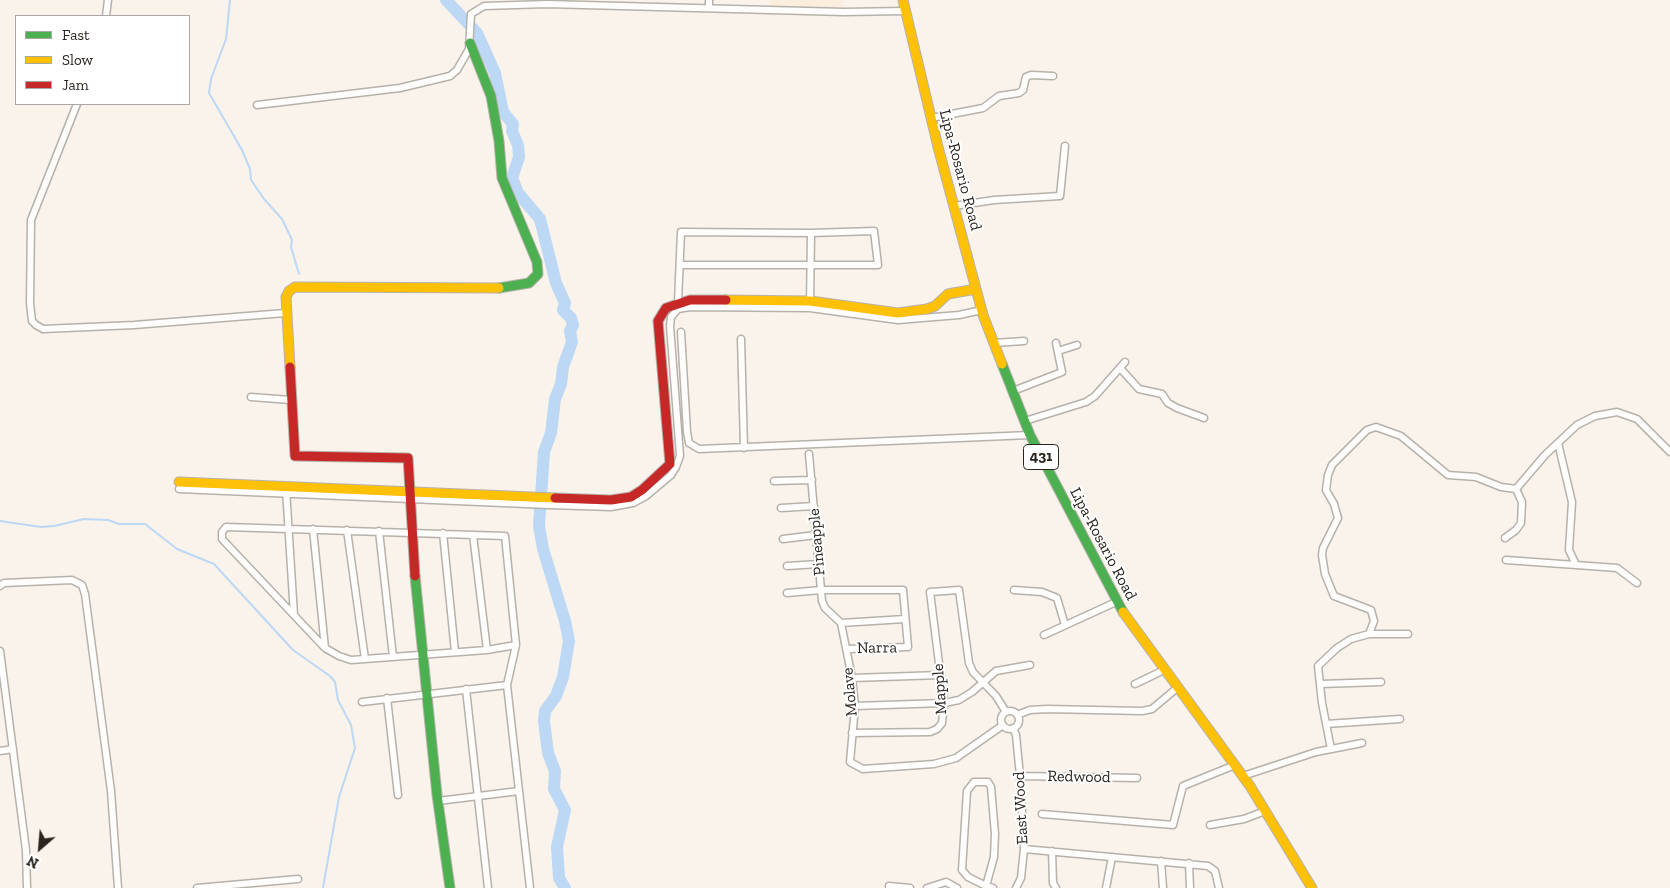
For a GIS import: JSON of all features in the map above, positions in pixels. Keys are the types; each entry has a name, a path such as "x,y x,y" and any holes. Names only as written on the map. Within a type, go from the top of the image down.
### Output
{"street":[{"path":"106,15 108,0"},
{"path":"709,0 709,8"},
{"name":"Lipa-Rosario Road","path":"903,0 931,118 982,310 1030,435 1116,602 1243,776 1312,888"},
{"path":"257,105 400,88 450,76 466,57 471,39 472,14 484,6 547,2 596,2 709,8 905,11"},
{"path":"450,888 438,801 423,655 408,495 408,458 295,456 286,297 289,291 296,287 507,288 529,283 538,274 537,262 502,178 499,141 491,96 471,39"},
{"path":"931,118 983,108 999,96 1019,93 1023,90 1026,77 1031,75 1053,76"},
{"path":"77,105 31,220 30,303 32,321 36,325 43,329 134,325 286,313"},
{"path":"954,206 994,200 1060,196 1065,146"},
{"path":"678,302 681,232 811,233 874,231 878,265 680,265"},
{"path":"810,305 811,233"},
{"path":"550,502 611,500 630,497 642,490 670,464 671,455 658,321 666,308 678,302 690,300 810,305 898,313 927,309 936,306 948,294 976,289"},
{"path":"179,486 408,495 612,507 633,503 646,496 676,467 680,456 670,326 671,317 678,310 690,307 810,305 898,320 982,310"},
{"path":"936,306 939,316"},
{"path":"682,332 689,443 699,449 1030,435"},
{"path":"741,339 744,448"},
{"path":"994,343 1024,341"},
{"path":"1013,391 1059,374 1062,368 1056,342"},
{"path":"1058,351 1077,345"},
{"path":"1025,422 1086,402 1095,396 1123,365 1139,389 1162,394 1172,405 1204,418"},
{"path":"251,397 291,400"},
{"path":"1516,489 1558,443 1585,420 1617,412 1637,419 1670,452"},
{"path":"1369,634 1374,622 1371,610 1334,596 1325,574 1322,555 1338,518 1334,504 1326,490 1328,475 1332,465 1361,435 1371,428 1384,428 1407,439 1448,475 1476,477 1501,487 1516,489"},
{"path":"1558,443 1572,502 1569,550 1576,565"},
{"name":"Pineapple","path":"809,454 821,590 826,608 841,622"},
{"path":"774,481 812,480"},
{"path":"1505,538 1516,530 1521,523 1522,502 1516,489"},
{"path":"286,490 294,615"},
{"path":"781,508 814,506"},
{"path":"516,645 487,650 351,660 325,648 222,539 222,532 226,527 506,536 516,645 507,685 530,888"},
{"path":"312,529 325,648"},
{"path":"347,530 365,659"},
{"path":"379,531 393,657"},
{"path":"443,533 455,652"},
{"path":"473,535 487,650"},
{"path":"783,539 816,535"},
{"path":"1506,560 1617,568 1637,583"},
{"path":"787,566 819,564"},
{"path":"0,586 4,583 72,580 82,585 85,594 114,817 118,888"},
{"path":"787,594 821,590 903,590 905,619 841,622"},
{"name":"Mapple","path":"852,733 930,732 937,729 942,723 944,703 930,592 959,590 970,663 973,672 983,683"},
{"path":"1014,590 1042,592 1057,598 1065,625"},
{"path":"1044,635 1116,602"},
{"name":"Narra","path":"847,649 908,647 905,619"},
{"name":"Molave","path":"841,622 852,678 855,706 850,762 863,769 934,764 965,753 1003,725"},
{"path":"1331,749 1318,670 1321,662 1351,639 1369,634 1408,634"},
{"path":"0,651 26,850 27,888"},
{"path":"855,706 944,703 959,700 996,671 1030,665"},
{"path":"1135,684 1164,670"},
{"path":"852,678 940,675"},
{"path":"1320,684 1381,682"},
{"path":"983,683 996,696 1006,712"},
{"path":"362,702 507,685"},
{"path":"1017,715 1030,710 1046,709 1142,711 1152,709 1177,688"},
{"path":"466,690 488,888"},
{"path":"387,698 398,794"},
{"path":"1010,711 1017,715 1018,722 1013,728 1003,725 1001,718 1006,712 1010,711"},
{"path":"1326,724 1400,719"},
{"name":"East Wood","path":"1013,728 1016,735 1020,776 1024,849 1021,878 1016,888"},
{"path":"1243,776 1331,749 1362,743"},
{"path":"0,751 12,749"},
{"path":"1042,814 1173,825 1183,786 1235,765"},
{"name":"Redwood","path":"1020,776 1137,778"},
{"path":"974,782 988,782 991,787 995,834 990,887 968,876 962,870 967,791 974,782"},
{"path":"438,801 519,791"},
{"path":"1210,825 1244,819 1265,811"},
{"path":"1024,849 1189,862 1213,868 1219,888"},
{"path":"1052,851 1053,883 1056,888"},
{"path":"1106,888 1112,857"},
{"path":"1160,861 1163,888"},
{"path":"1189,862 1190,888"},
{"path":"197,888 278,885 298,879"},
{"path":"927,888 946,882 957,888"},
{"path":"889,886 910,888"}],"shaded area":[{"path":"770,0 842,0 842,10 770,8"}],"waterway":[{"path":"230,0 226,39 211,79 209,93 242,150 250,169 251,180 264,199 282,219 292,240 291,247 299,274"},
{"path":"446,0 477,33 495,73 503,112 513,124 512,131 518,145 519,157 512,178 518,193 540,219 556,283 565,303 563,310 571,318 573,325 570,331 572,342 563,367 561,384 555,399 551,433 544,452 539,526 543,549 565,621 569,641 563,677 556,696 545,711 544,721 548,753 555,771 554,789 565,810 557,847 559,878 565,888"},
{"path":"0,521 41,527 84,519 108,520 119,524 145,524 177,549 214,564 293,650 330,676 335,682 338,700 351,725 355,748 339,797 323,888"}],"traffic: fast":[{"path":"470,43 491,96 499,141 502,178 537,262 538,274 529,283 499,288"},
{"path":"1002,364 1030,435 1123,612"},
{"path":"415,576 437,795 450,888"}],"traffic: slow":[{"path":"903,0 938,147 983,315 1002,364"},
{"path":"290,367 286,297 289,291 295,287 499,288"},
{"path":"726,300 810,301 898,313 927,309 935,306 948,294 976,289"},
{"path":"179,482 555,498"},
{"path":"1123,612 1250,786 1312,888"}],"traffic: jam":[{"path":"555,498 611,500 631,497 642,490 670,464 658,321 666,308 690,300 726,300"},
{"path":"290,367 295,456 408,458 415,576"}]}
